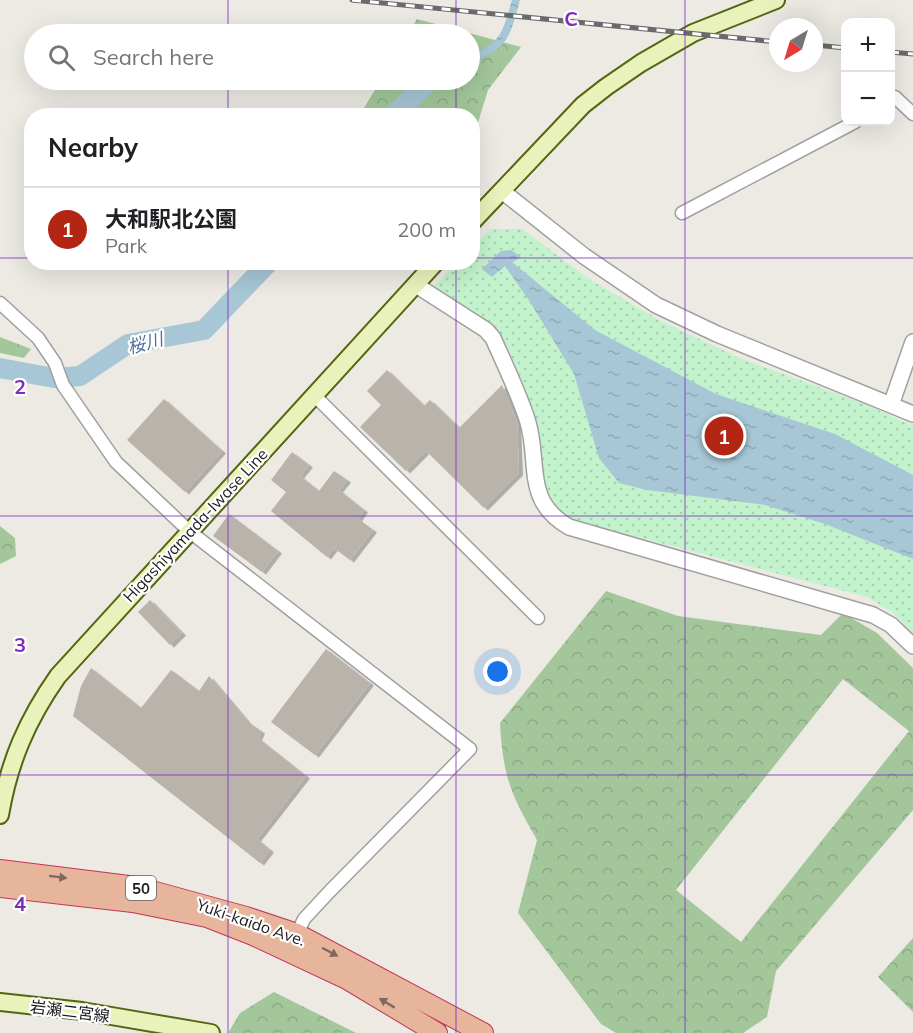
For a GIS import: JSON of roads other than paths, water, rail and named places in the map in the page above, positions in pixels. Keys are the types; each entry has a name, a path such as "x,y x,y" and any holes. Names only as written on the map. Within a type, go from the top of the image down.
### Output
{"highway":[{"name":"Yuki-kaido Ave.","path":"0,870 137,887 246,916 297,934 483,1033"},
{"name":"Yuki-kaido Ave.","path":"0,887 133,902 207,917 253,935 347,979 437,1033"}],"main road":[{"path":"480,214 584,105 633,69 693,33 776,0"},
{"name":"Higashiyamada-Iwase Line","path":"0,815 3,778 26,725 58,676 429,270"},
{"name":"岩瀬二宮線","path":"0,1002 82,1011 212,1033"}],"street":[{"path":"895,97 913,114"},
{"path":"682,213 847,126"},
{"path":"502,191 584,256 656,305 717,334 913,414"},
{"path":"416,285 486,330 494,338 528,420 537,489 543,503 560,522 569,527 873,615 891,625 913,646"},
{"path":"0,303 38,338 55,363 63,385 116,462 189,531 470,749 311,912 297,934"},
{"path":"891,405 913,342"},
{"path":"315,396 538,618"}],"water":[{"path":"512,0 520,0 506,40 492,53 480,59 480,50 495,40 506,20"},
{"path":"511,250 521,257 512,262 595,330 716,394 835,434 913,475 913,559 825,524 765,505 647,490 619,483 599,458 574,374 530,302 505,266 492,277 482,269 501,251"}],"waterway":[{"name":"桜川","path":"401,108 420,90"},
{"name":"桜川","path":"0,368 54,378 80,376 128,344 204,330 261,270"}],"railway":[{"path":"352,0 769,41"},
{"path":"823,46 841,48"},
{"path":"895,52 913,54"}],"place":[{"name":"大和駅北公園","path":"724,436"}]}
